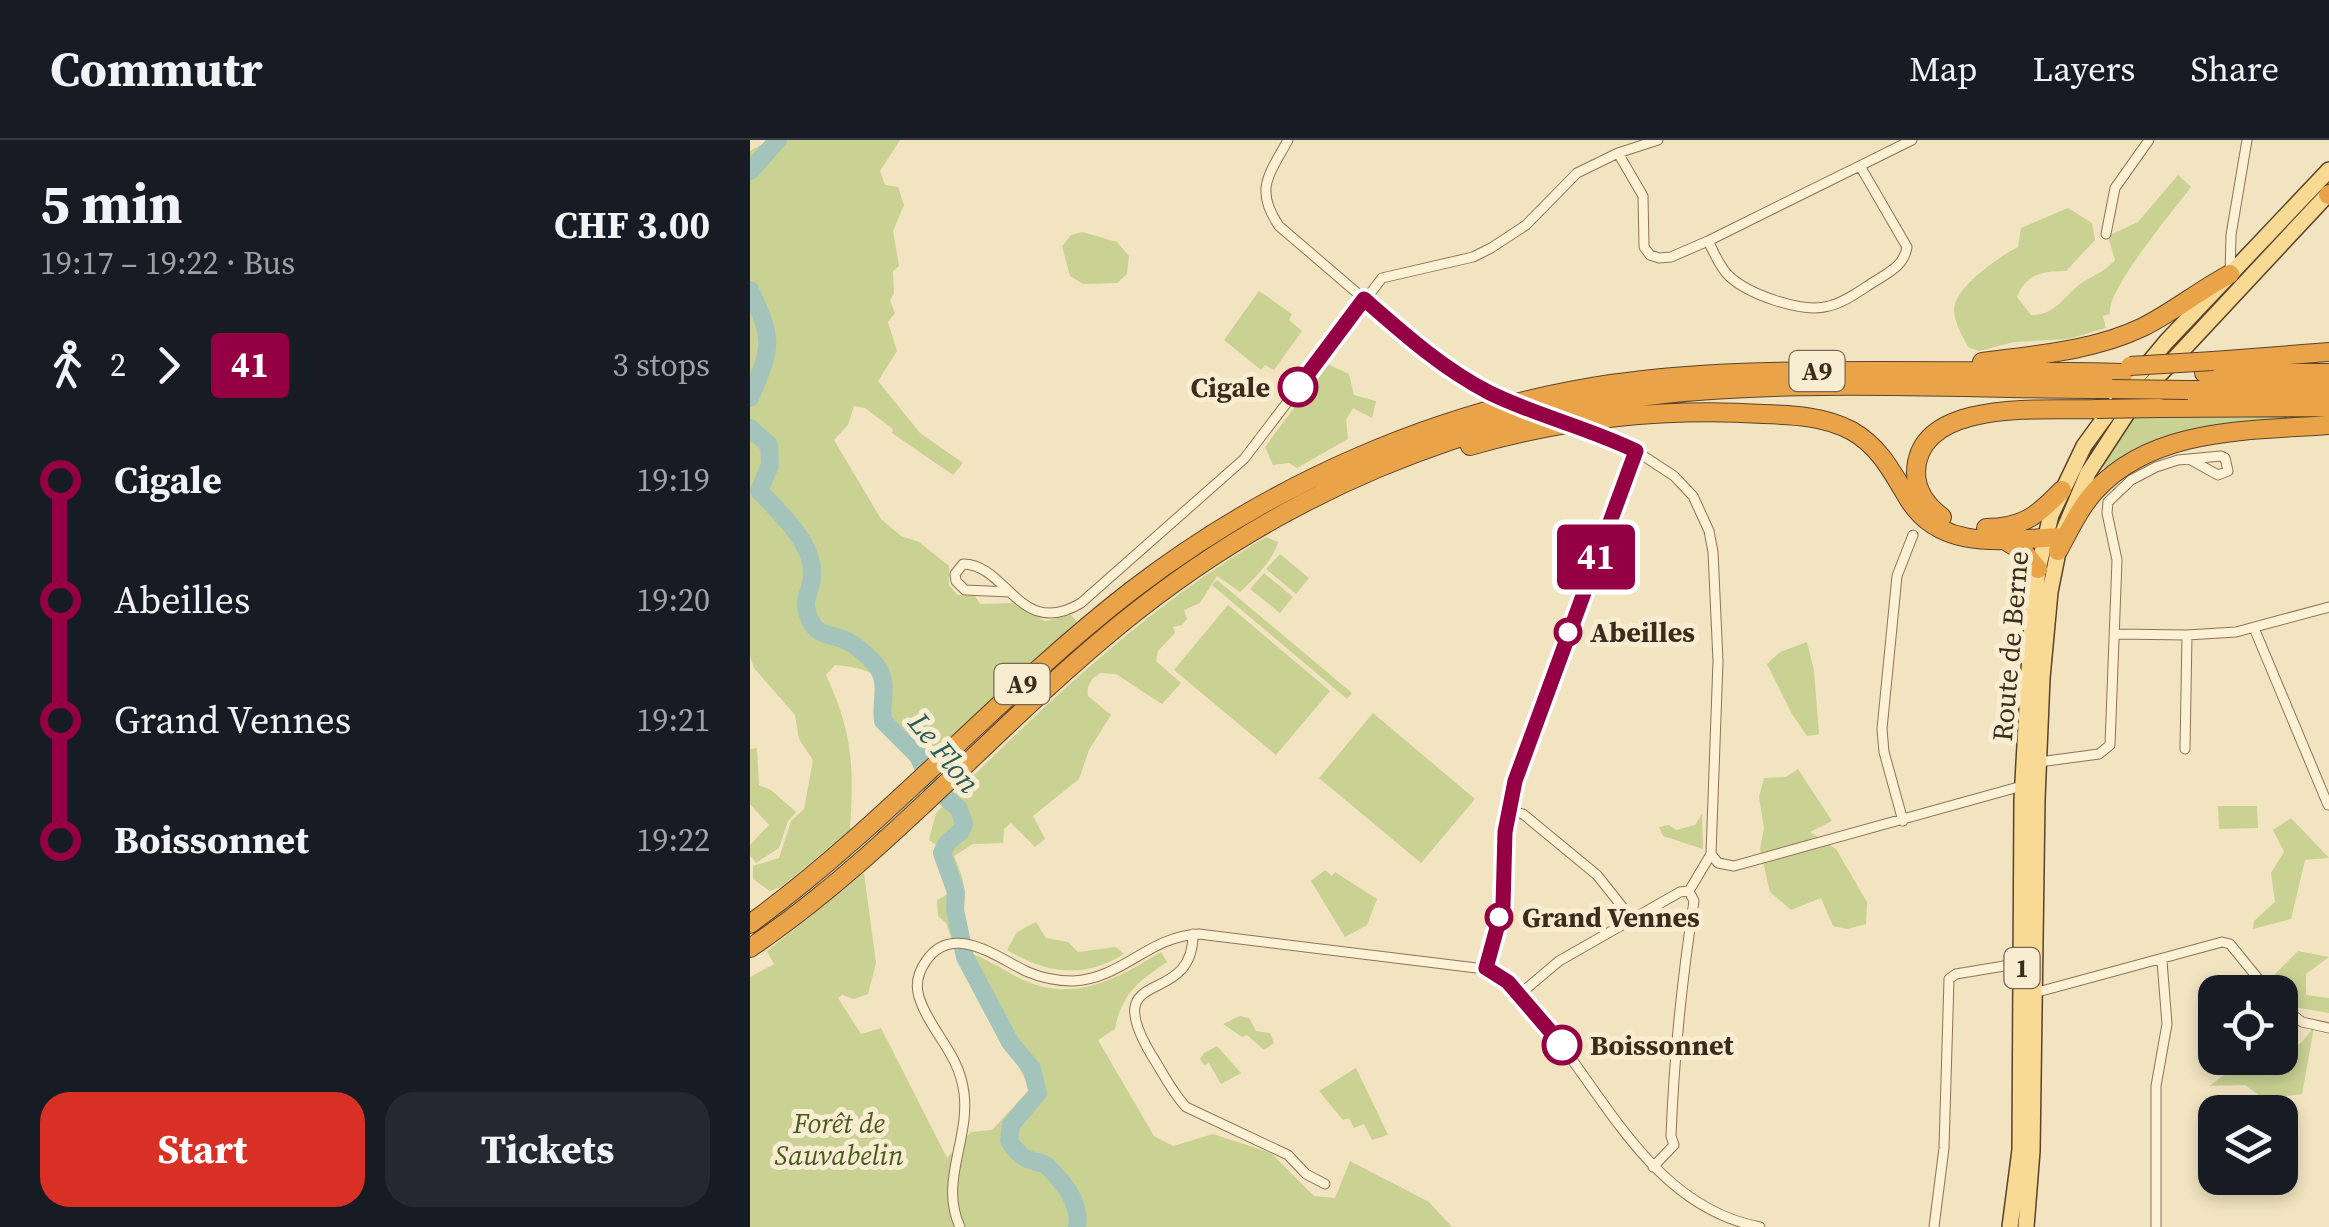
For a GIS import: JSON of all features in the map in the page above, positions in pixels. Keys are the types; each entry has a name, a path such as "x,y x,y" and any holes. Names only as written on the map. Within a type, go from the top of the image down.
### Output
{"highway":[{"path":"1912,371 2030,356 2107,340 2154,320 2230,274"},
{"path":"2208,367 2329,352"},
{"name":"A9","path":"750,948 886,838 1100,640 1341,465 1418,433 1582,389 1707,374 2208,367 2329,373"},
{"name":"A9","path":"750,924 873,824 1109,608 1196,544 1451,440 1518,420 1612,401 1750,389 2329,390"},
{"path":"2062,490 2034,518 2020,526 1971,526 1944,518 1928,506 1918,485 1917,462 1931,436 1963,418 1991,413 2329,408"},
{"path":"1280,510 1508,436 1629,417 1744,413 1812,418 1845,427 1880,453 1915,509 1933,526 1962,537 2055,542 2095,492 2145,455 2200,437 2329,426"},
{"path":"2004,540 2024,552 2038,569"}],"main road":[{"name":"Route de Berne","path":"2032,763 2062,490 2104,417 2166,342 2329,170"},
{"name":"Route de Berne","path":"2010,1227 2020,1150 2032,634 2038,569 2088,473 2135,402 2328,194"},
{"name":"Route de Berne","path":"2026,1227 2032,1151 2034,993 2031,784"}],"street":[{"path":"1288,140 1264,182 1266,207 1278,226 1438,361 1494,395"},
{"path":"1010,592 965,590 955,574 963,564 973,564 1010,592 1032,609 1044,613 1069,610 1244,459 1382,278 1472,257 1491,248 1526,226 1577,173 1618,152 1658,140"},
{"path":"1618,152 1643,196 1644,247 1660,258 1708,241 1912,140"},
{"path":"2106,234 2114,188 2148,140"},
{"path":"2230,274 2230,246 2247,140"},
{"path":"1708,241 1724,272 1732,279 1786,304 1802,309 1827,307 1847,299 1898,266 1907,247 1860,166"},
{"path":"1520,994 1559,961 1689,890 1711,854 1718,661 1714,552 1706,521 1694,496 1674,476 1636,451 1588,432"},
{"path":"1486,968 1504,894 1508,810 1552,674 1636,451"},
{"path":"2032,763 2100,754 2110,745 2117,555 2108,502 2131,480 2156,467 2191,460"},
{"path":"1903,821 1884,752 1882,728 1897,576 1912,535"},
{"path":"2116,634 2188,635 2254,628 2329,607"},
{"path":"2254,628 2328,805"},
{"path":"2185,749 2188,635"},
{"path":"1711,854 1718,864 1734,866 2031,784"},
{"path":"1508,810 1523,814 1597,875 1632,919"},
{"path":"1653,1167 1674,1144 1673,1082 1694,900 1689,890"},
{"path":"1193,934 1192,955 1186,968 1136,1001 1132,1014 1136,1028 1186,1107 1288,1154 1306,1174 1325,1184"},
{"path":"960,1227 950,1199 964,1128 962,1082 950,1050 920,1000 919,974 927,959 949,945 970,944 1038,976 1067,981 1103,975 1160,942 1193,934 1486,968 1500,974 1520,994 1653,1167 1696,1201 1720,1214 1760,1227"},
{"path":"2034,993 2222,942 2230,944 2255,975"},
{"path":"2156,1227 2156,1086 2166,1024 2162,961"},
{"path":"1934,1227 1944,1148 1949,979 1956,974 2022,963"},
{"path":"2298,1019 2329,1028"}],"green space":[{"path":"770,140 900,140 880,171 885,185 898,187 904,205 893,231 899,266 893,271 894,294 890,300 895,313 888,322 897,351 878,381 920,433 963,463 953,475 892,433 893,429 865,408 854,406 848,425 834,440 881,519 949,566 949,585 957,595 975,596 980,604 1013,603 1045,621 1071,615 1077,622 919,767 892,736 878,678 856,668 835,665 826,675 842,715 850,751 850,830 781,887 770,891 753,879 753,866 779,858 791,821 804,809 813,760 799,739 795,715 754,668 750,656 750,151"},
{"path":"2178,175 2191,187 2119,287 2110,314 2103,316 2106,328 2068,339 2014,342 1979,351 1968,347 1955,319 1956,300 1980,273 2018,247 2021,228 2068,208 2092,223 2095,240 2066,271 2036,275 2021,289 2017,297 2031,315 2040,314 2054,308 2115,260 2108,236 2138,222"},
{"path":"1082,232 1117,242 1129,256 1127,274 1117,283 1083,284 1070,276 1062,246 1071,235"},
{"path":"1259,291 1292,314 1289,320 1302,331 1274,370 1265,365 1261,370 1224,340"},
{"path":"1327,364 1349,374 1354,395 1376,401 1372,418 1353,408 1346,420 1348,439 1297,468 1289,463 1273,465 1265,447"},
{"path":"2329,415 2329,421 2214,431 2109,473 2103,466 2135,416"},
{"path":"1266,537 1278,542 1257,575 1240,592 1217,576 1200,603 1184,610 1187,619 1173,627 1175,633 1158,651 1156,661 1181,683 1162,704 1116,674 1101,673 1092,679 1088,696 1111,715 1089,750 1079,779 1033,816 1045,839 1035,847 1011,823 1004,829 1003,843 973,844 954,856 965,897 957,935 951,937 946,923 938,916 937,900 946,895 949,885 933,851 936,845 929,840 936,813 1092,664 1176,597"},
{"path":"1280,554 1309,578 1296,594 1266,569"},
{"path":"1264,573 1293,597 1280,613 1250,589"},
{"path":"1217,580 1352,693 1347,699 1212,585"},
{"path":"1228,605 1330,691 1276,755 1174,670"},
{"path":"1807,642 1814,671 1819,734 1807,736 1767,664 1780,652"},
{"path":"1373,713 1475,799 1421,863 1319,778"},
{"path":"757,748 759,785 771,790 796,812 788,821 779,848 756,863 750,855 750,845 769,825 750,804 750,749"},
{"path":"1798,769 1832,821 1810,832 1836,849 1867,902 1866,924 1847,929 1833,926 1821,898 1791,910 1770,892 1760,849 1764,828 1759,797 1764,778 1786,777"},
{"path":"2218,806 2257,806 2258,828 2219,829"},
{"path":"1702,814 1703,849 1663,836 1659,827 1669,825 1676,830 1695,825"},
{"path":"2291,818 2329,858 2305,860 2291,919 2253,929 2254,921 2275,902 2271,873 2284,852 2273,830"},
{"path":"1325,870 1332,876 1335,872 1377,899 1367,925 1345,937 1311,881"},
{"name":"Forêt de Sauvabelin","path":"864,873 876,963 868,994 854,999 842,995 838,998 861,1034 881,1028 947,1158 971,1132 992,1130 1030,1089 961,954 964,951 1021,979 1059,989 1077,989 1111,979 1161,952 1167,962 1133,990 1122,1006 1115,1029 1098,1040 1154,1136 1173,1146 1213,1134 1271,1153 1314,1196 1335,1198 1350,1161 1429,1202 1452,1227 750,1227 750,977 774,964 767,951"},
{"path":"1036,922 1046,938 1068,942 1078,952 1116,947 1124,954 1094,967 1066,970 1037,964 1007,950 1017,932"},
{"path":"2298,951 2329,957 2306,974 2306,995 2329,998 2329,1013 2298,1008 2298,975 2274,975"},
{"path":"1240,1016 1249,1018 1256,1031 1270,1033 1274,1043 1264,1050 1247,1035 1242,1037 1223,1024"},
{"path":"2314,1027 2302,1094 2259,1095 2245,1085 2209,1086 2224,1075 2298,1075 2301,1043"},
{"path":"1217,1046 1241,1073 1221,1084 1209,1063 1204,1065 1200,1059"},
{"path":"1356,1068 1388,1135 1372,1140 1364,1124 1354,1128 1349,1118 1343,1120 1319,1091"}],"waterway":[{"name":"Le Flon","path":"750,171 778,140"},
{"name":"Le Flon","path":"750,290 763,321 767,344 750,398"},
{"name":"Le Flon","path":"750,428 769,445 770,465 759,491 794,529 811,563 812,581 806,606 813,626 844,639 876,665 883,681 883,721 918,756 931,784 959,809 964,824 942,853 956,892 955,910 965,957 1010,1042 1032,1069 1038,1093 1011,1125 1009,1141 1027,1159 1045,1165 1061,1181 1074,1202 1077,1227"}],"bus line":[{"name":"41","path":"1298,387 1364,299 1426,352 1470,382 1636,451 1515,781 1505,832 1503,906 1486,968 1508,982 1562,1045"}],"place":[{"name":"Cigale","path":"1298,387"},
{"name":"Abeilles","path":"1568,632"},
{"name":"Grand Vennes","path":"1499,917"},
{"name":"Boissonnet","path":"1562,1045"}]}
